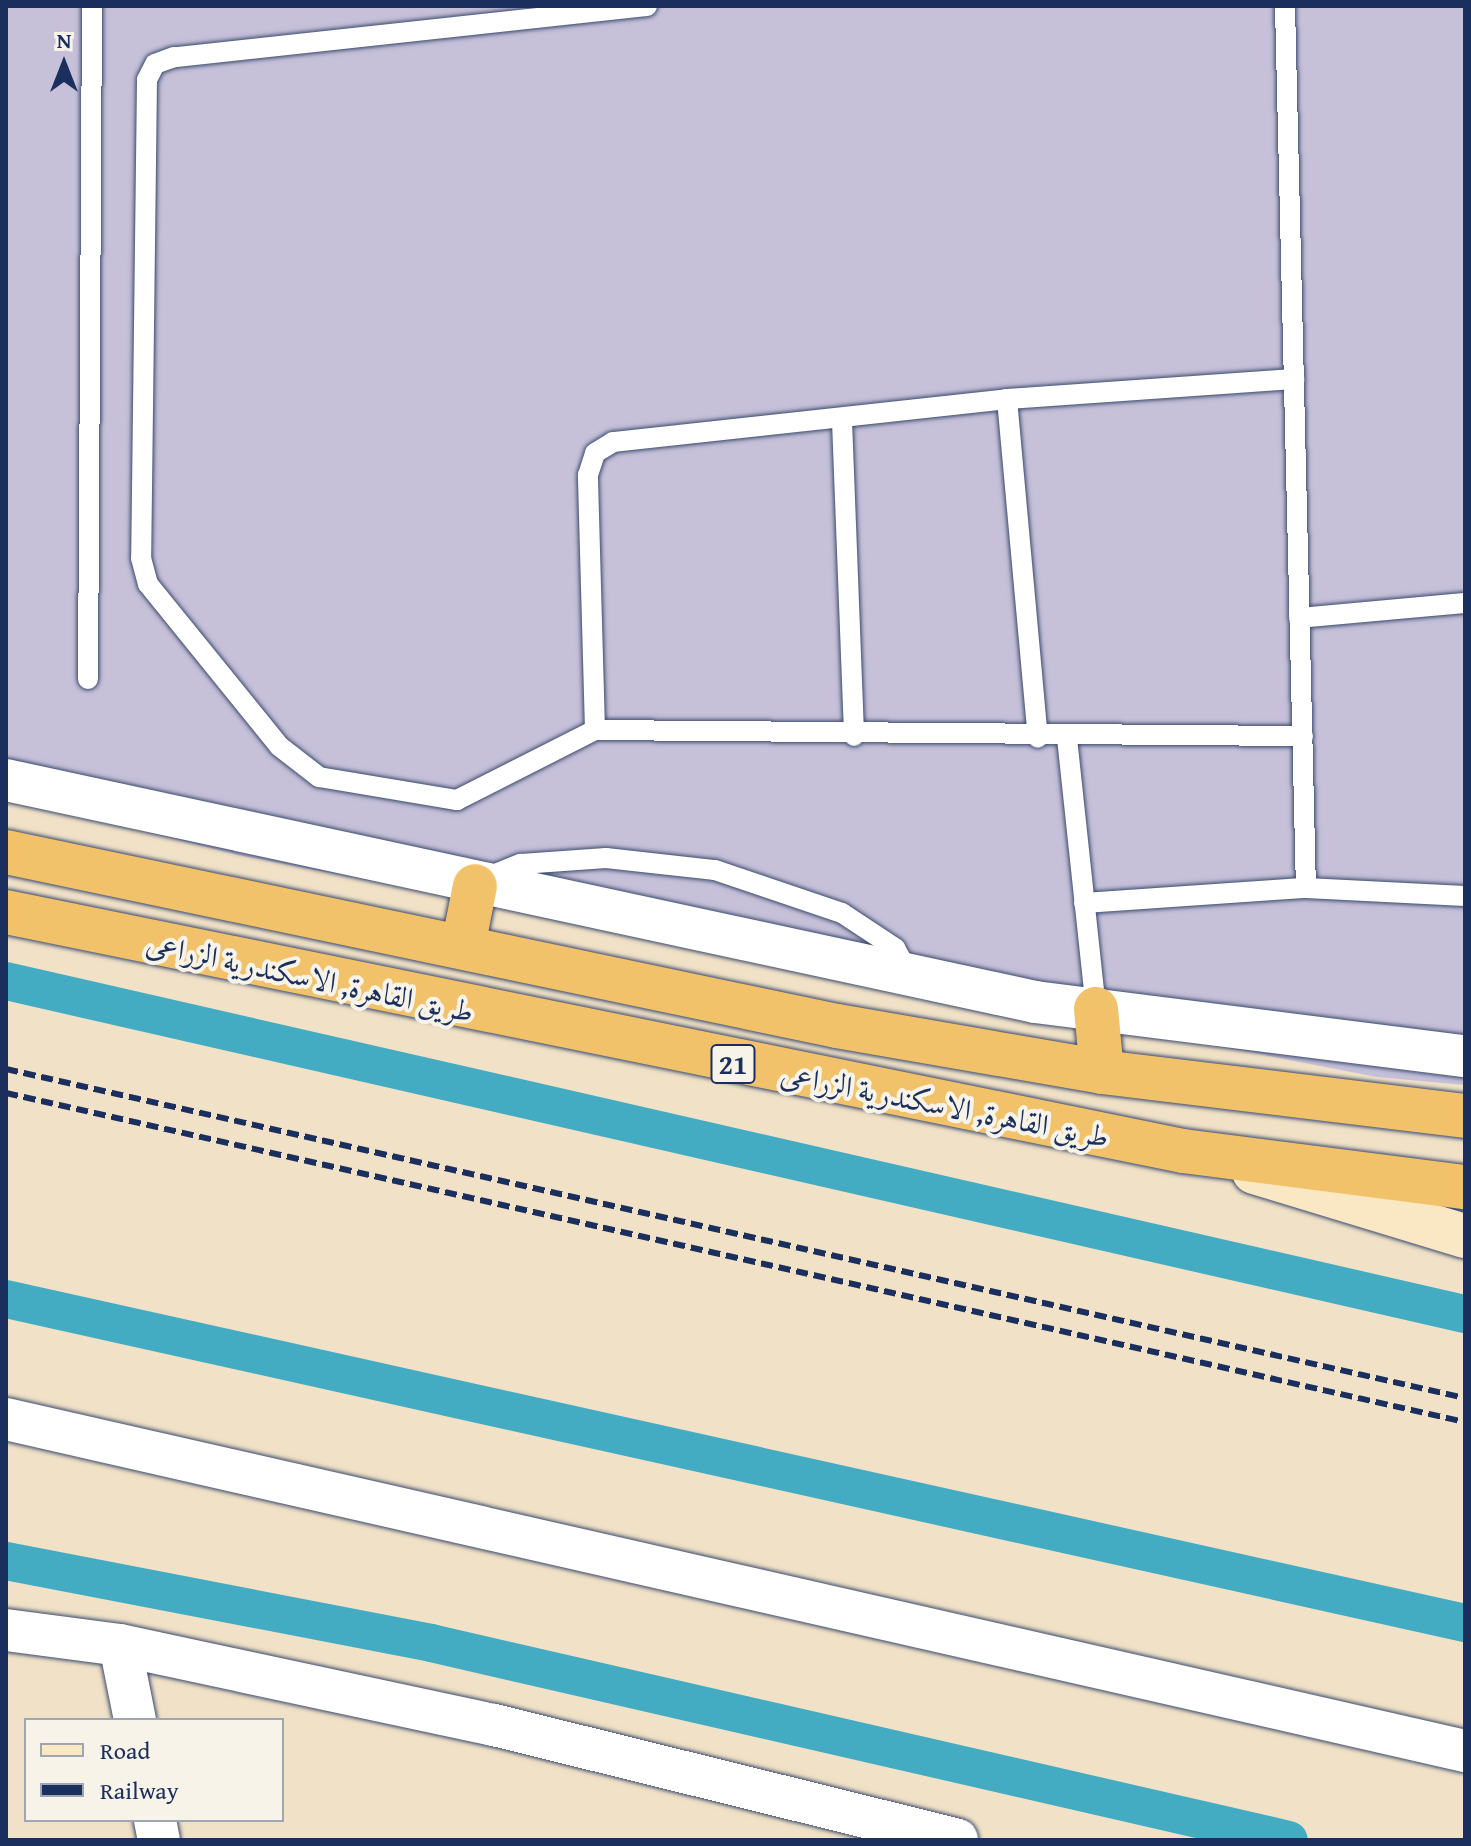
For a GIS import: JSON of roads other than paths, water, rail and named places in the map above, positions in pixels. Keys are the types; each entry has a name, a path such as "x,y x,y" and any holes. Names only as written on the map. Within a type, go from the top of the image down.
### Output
{"highway":[{"name":"طريق القاهرة, الاسكندرية الزراعى","path":"6,852 837,1026 1102,1072 1465,1116"},
{"path":"463,946 475,886"},
{"name":"طريق القاهرة, الاسكندرية الزراعى","path":"6,912 1183,1151 1465,1187"},
{"path":"1096,1009 1102,1072"}],"main road":[{"path":"1183,1151 1465,1236"}],"street":[{"path":"6,780 475,886 910,975 1096,1009 1465,1056"},
{"path":"6,1419 1465,1751"},
{"path":"6,1630 120,1645 494,1725 957,1840"},
{"path":"120,1645 135,1718"}],"lane":[{"path":"88,679 92,6"},
{"path":"647,6 174,57 155,64 147,80 141,558 148,584 279,746 319,777 457,800 595,730 1038,738 1303,736"},
{"path":"1285,6 1306,888"},
{"path":"595,730 588,475 595,453 635,439 842,421 1007,399 1294,379"},
{"path":"1007,399 1038,738"},
{"path":"842,421 854,736"},
{"path":"1299,618 1465,603"},
{"path":"1067,738 1096,1009"},
{"path":"475,886 502,870 549,860 606,858 715,870 842,913 895,948 910,975"},
{"path":"1084,903 1306,888 1465,896"}],"waterway":[{"path":"6,981 1465,1314"},
{"path":"6,1299 1465,1623"},
{"path":"6,1561 431,1643 1289,1840"}],"railway":[{"path":"6,1069 1465,1398"},
{"path":"6,1093 1465,1422"}]}
